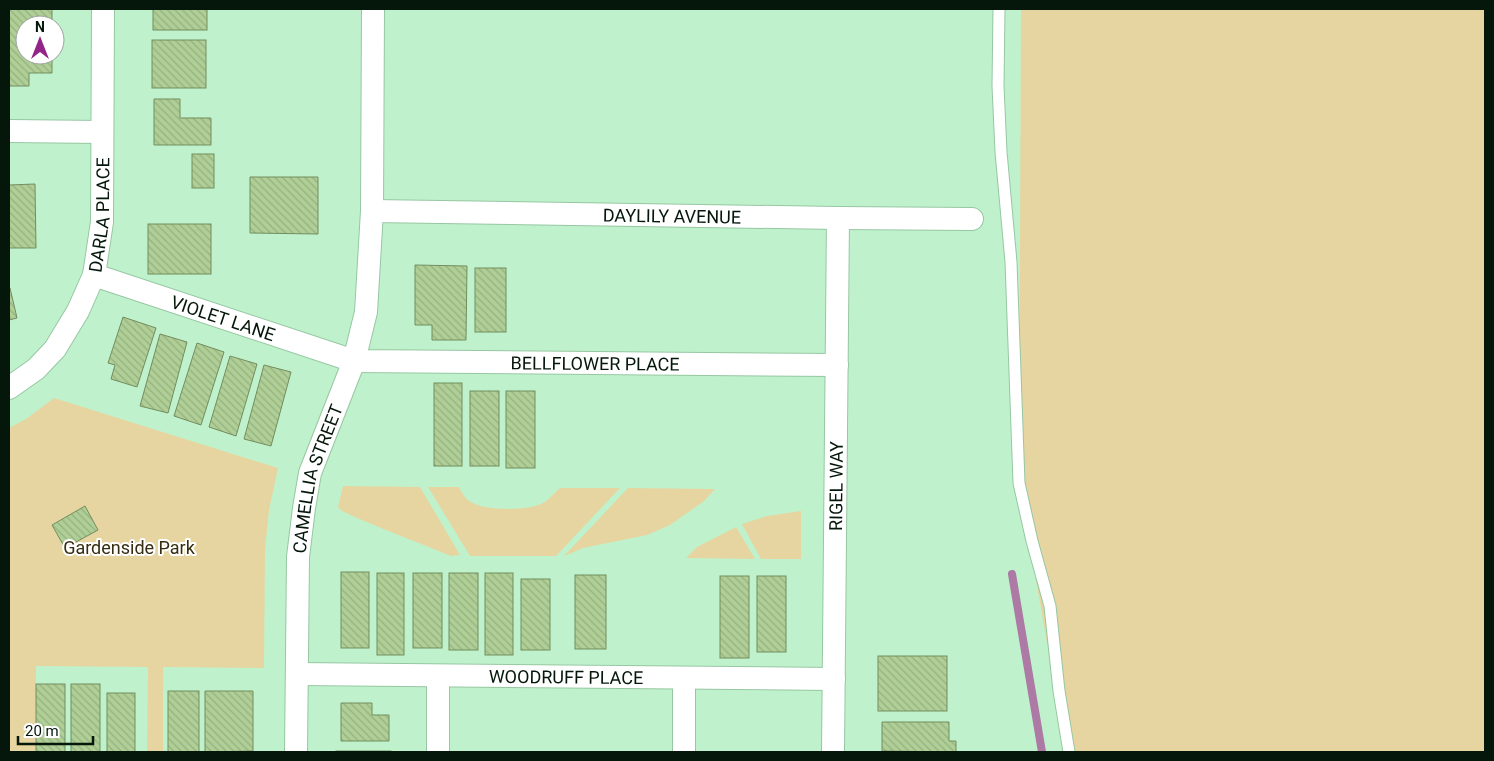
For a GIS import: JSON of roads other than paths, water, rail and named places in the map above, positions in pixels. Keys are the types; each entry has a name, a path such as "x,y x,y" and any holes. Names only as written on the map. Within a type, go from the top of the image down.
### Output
{"street":[{"name":"DARLA PLACE","path":"9,388 36,369 55,349 78,312 94,275 102,222 102,9"},
{"name":"CAMELLIA STREET","path":"296,752 298,557 304,508 310,473 354,361 366,312 372,211 373,9"},
{"path":"9,131 102,132"},
{"name":"DAYLILY AVENUE","path":"372,211 972,219"},
{"name":"RIGEL WAY","path":"833,752 838,218"},
{"name":"VIOLET LANE","path":"94,275 354,361"},
{"name":"BELLFLOWER PLACE","path":"354,361 837,365"},
{"name":"WOODRUFF PLACE","path":"297,674 834,679"},
{"path":"438,676 438,752"},
{"path":"684,678 684,752"}],"lane":[{"path":"999,9 998,86 1011,262 1019,483 1032,541 1050,606 1059,691 1069,752"}],"waterway":[{"path":"1012,574 1042,752"}],"park label":[{"name":"Gardenside Park","path":"129,547"}]}
